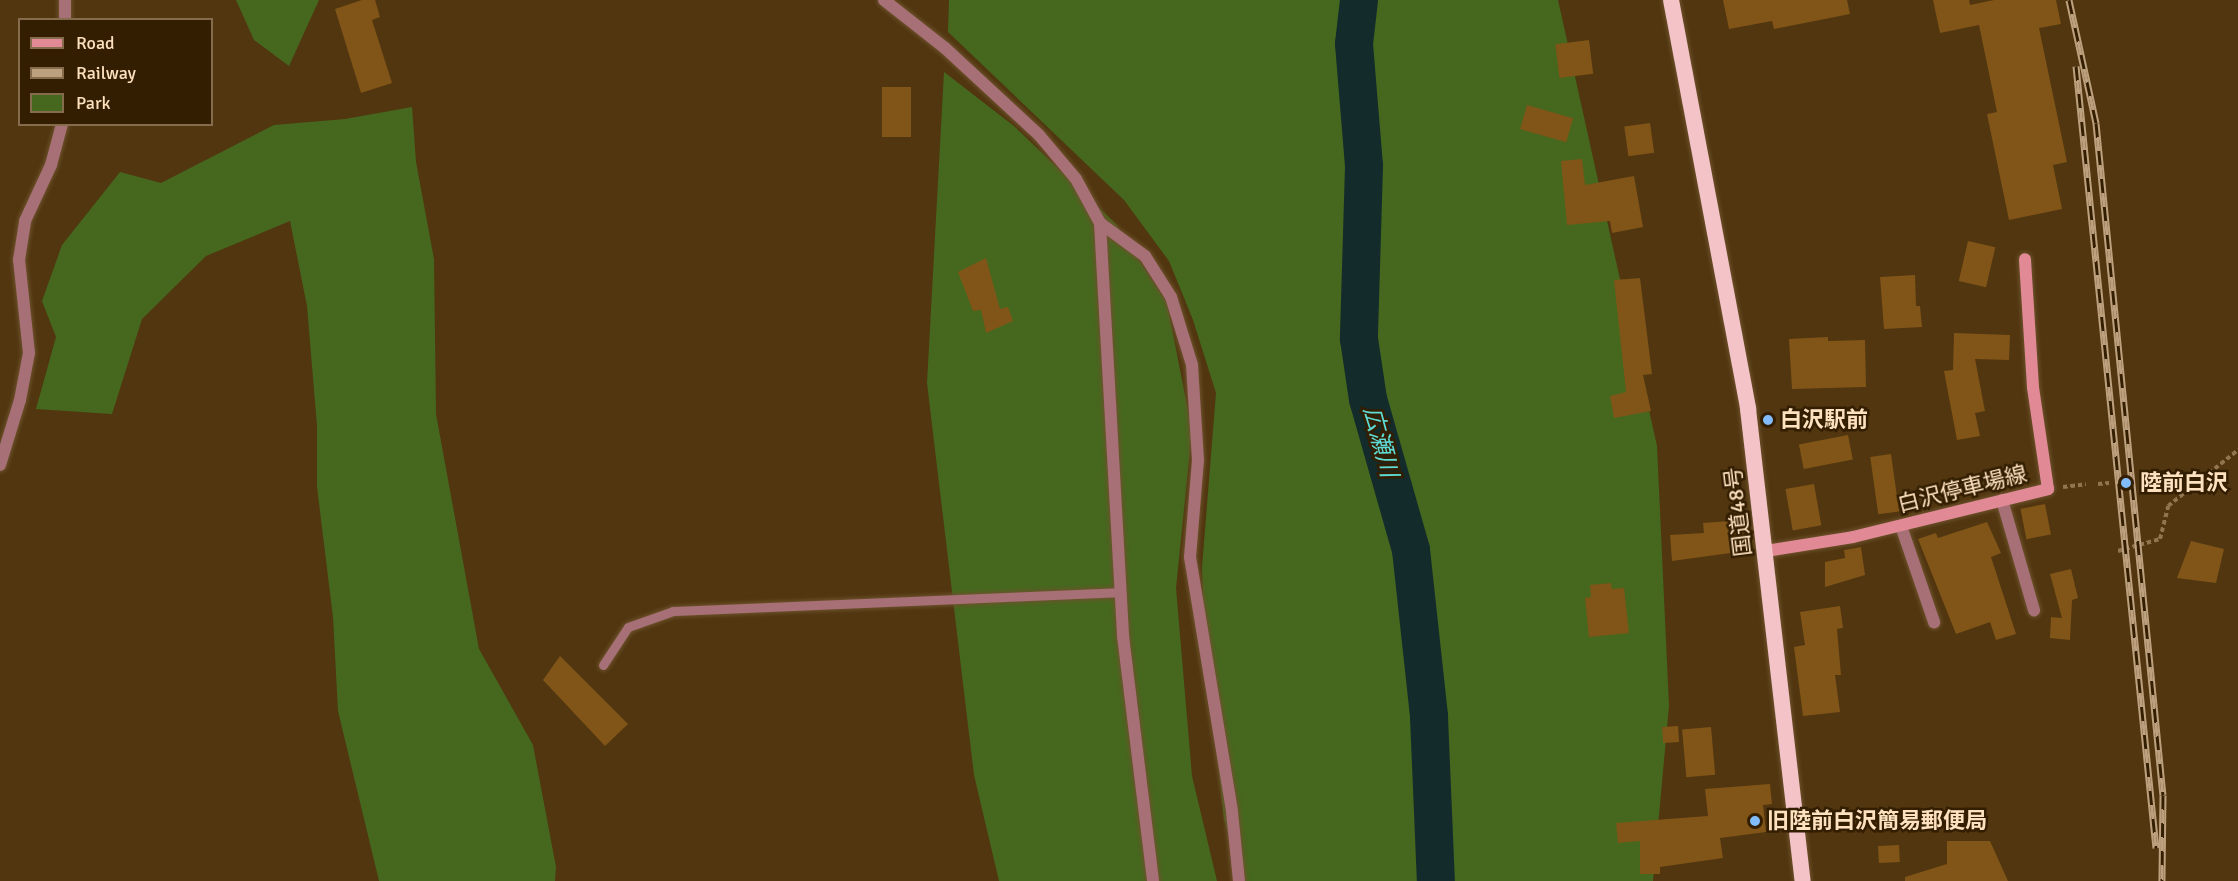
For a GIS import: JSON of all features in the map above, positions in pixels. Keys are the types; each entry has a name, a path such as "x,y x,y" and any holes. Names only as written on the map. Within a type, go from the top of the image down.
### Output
{"highway":[{"name":"国道48号","path":"1671,0 1748,409 1803,881"}],"main road":[{"name":"白沢停車場線","path":"1766,551 1901,526 2048,489 2033,387 2025,259"}],"street":[{"path":"65,18 66,0"},
{"path":"884,0 945,48 1039,135 1076,179 1100,223 1120,592 1153,881"},
{"path":"0,465 20,400 29,353 19,260 25,221 51,165 61,126"},
{"path":"1100,223 1137,248 1161,279 1183,330 1192,365 1198,460 1190,557 1230,802 1239,881"},
{"path":"2002,500 2034,610"},
{"path":"1901,526 1934,622"}],"lane":[{"path":"603,665 628,627 673,611 1120,592"}],"path":[{"path":"2118,551 2147,546 2160,539 2168,506 2238,450"},
{"path":"2098,484 2109,483"}],"green space":[{"path":"236,0 319,0 289,66 254,40"},
{"path":"949,0 1558,0 1657,446 1669,706 1653,881 1240,881 1224,819 1204,640 1202,567 1216,393 1193,320 1169,261 1124,200 948,32"},
{"path":"944,72 1014,126 1116,224 1167,303 1192,431 1176,588 1192,776 1217,881 999,881 974,775 927,383"},
{"path":"412,107 416,162 434,259 436,414 479,649 533,745 556,867 555,881 379,881 338,711 333,617 317,487 317,426 307,306 290,221 206,256 142,319 112,414 36,409 56,337 42,301 62,245 120,172 161,183 274,125 345,119"}],"building":[{"path":"362,0 375,0 380,17 372,20 392,83 361,93 335,9"},
{"path":"1723,0 1847,0 1850,14 1774,29 1772,21 1729,29"},
{"path":"1933,0 1969,0 1970,5 1994,0 2056,0 2061,24 2039,28 2067,162 2053,165 2062,209 2009,220 1987,114 1997,112 1979,25 1940,33"},
{"path":"1589,40 1593,74 1559,78 1555,44"},
{"path":"882,87 911,87 911,137 882,137"},
{"path":"1527,105 1573,118 1566,142 1520,129"},
{"path":"1650,123 1654,153 1628,156 1624,127"},
{"path":"1582,159 1585,185 1634,176 1643,227 1612,233 1610,221 1567,225 1561,161"},
{"path":"1968,241 1995,247 1986,287 1959,281"},
{"path":"986,258 1000,309 1008,307 1013,321 986,333 981,310 973,311 958,272"},
{"path":"1915,275 1916,306 1920,306 1922,327 1884,329 1880,277"},
{"path":"1640,278 1652,374 1643,375 1651,411 1614,418 1610,396 1626,392 1614,280"},
{"path":"1954,333 2010,335 2009,360 1975,359 1985,411 1975,413 1980,436 1957,440 1944,371 1953,370"},
{"path":"1828,337 1828,341 1865,340 1866,387 1792,389 1789,339"},
{"path":"1848,435 1853,460 1804,469 1799,445"},
{"path":"1891,454 1899,511 1878,514 1870,457"},
{"path":"1814,484 1821,525 1793,530 1785,489"},
{"path":"2045,504 2051,534 2026,539 2020,509"},
{"path":"1743,520 1745,551 1672,561 1670,535 1704,533 1703,523"},
{"path":"1987,522 2001,553 1991,557 2016,634 1996,640 1990,622 1956,634 1918,539 1936,533 1938,538"},
{"path":"2191,541 2224,549 2216,583 2177,578"},
{"path":"1861,547 1865,575 1825,587 1825,562 1845,558 1844,550"},
{"path":"2071,569 2078,598 2072,600 2070,640 2050,638 2051,617 2062,618 2050,574"},
{"path":"1611,583 1612,589 1624,588 1629,633 1589,637 1585,598 1591,597 1590,585"},
{"path":"1840,606 1843,628 1837,629 1841,675 1835,675 1840,712 1803,716 1794,647 1805,645 1800,612"},
{"path":"560,656 628,724 605,746 543,680"},
{"path":"1678,726 1679,742 1663,743 1662,727"},
{"path":"1711,727 1715,775 1686,777 1682,730"},
{"path":"1770,784 1772,804 1763,805 1766,832 1720,838 1723,858 1660,867 1660,874 1640,874 1640,841 1618,843 1616,823 1708,816 1705,789"},
{"path":"1947,841 1990,841 2008,881 1905,881 1905,877 1947,864"},
{"path":"1899,845 1900,862 1879,863 1878,846"}],"waterway":[{"name":"広瀬川","path":"1359,0 1354,44 1364,166 1359,339 1368,399 1411,550 1429,717 1436,881"}],"railway":[{"path":"2069,0 2096,123 2163,795 2162,881"},
{"path":"2076,66 2156,848"}],"place":[{"name":"白沢駅前","path":"1768,420"},
{"name":"陸前白沢","path":"2126,483"},
{"name":"旧陸前白沢簡易郵便局","path":"1755,821"}]}
